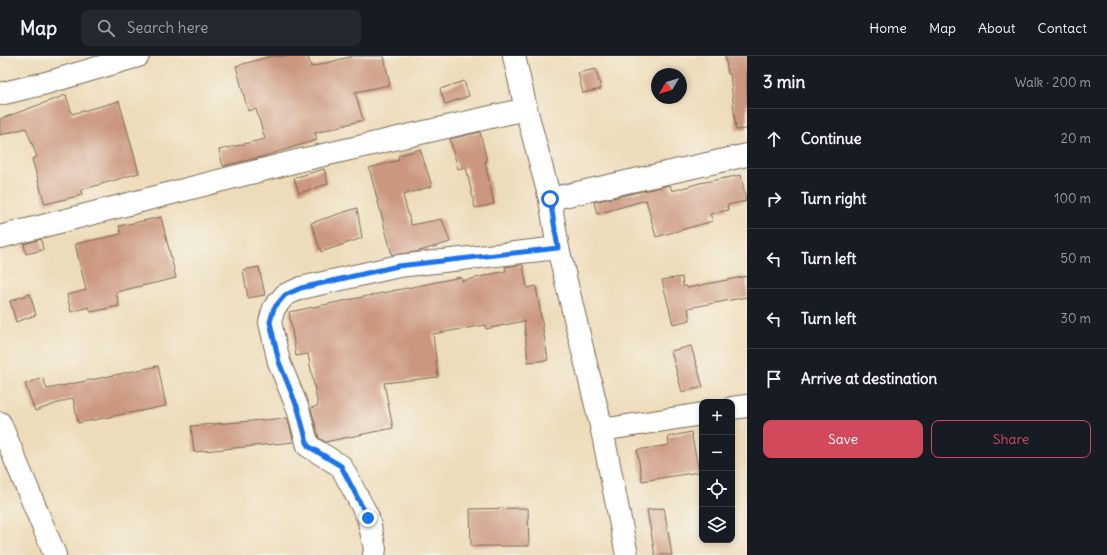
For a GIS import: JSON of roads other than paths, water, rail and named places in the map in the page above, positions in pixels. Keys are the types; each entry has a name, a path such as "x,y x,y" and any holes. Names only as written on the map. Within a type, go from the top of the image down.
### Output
{"street":[{"path":"0,94 46,83 138,56"},
{"path":"514,56 526,109 550,199 558,248 602,430 627,555"},
{"path":"0,237 297,161 526,109"},
{"path":"550,199 747,155"},
{"path":"374,555 375,549 368,518 341,466 308,446 298,409 279,362 274,342 270,322 274,308 285,295 301,288 398,266 558,248"},
{"path":"735,408 747,406"},
{"path":"602,430 699,414"},
{"path":"0,423 55,555"}]}
